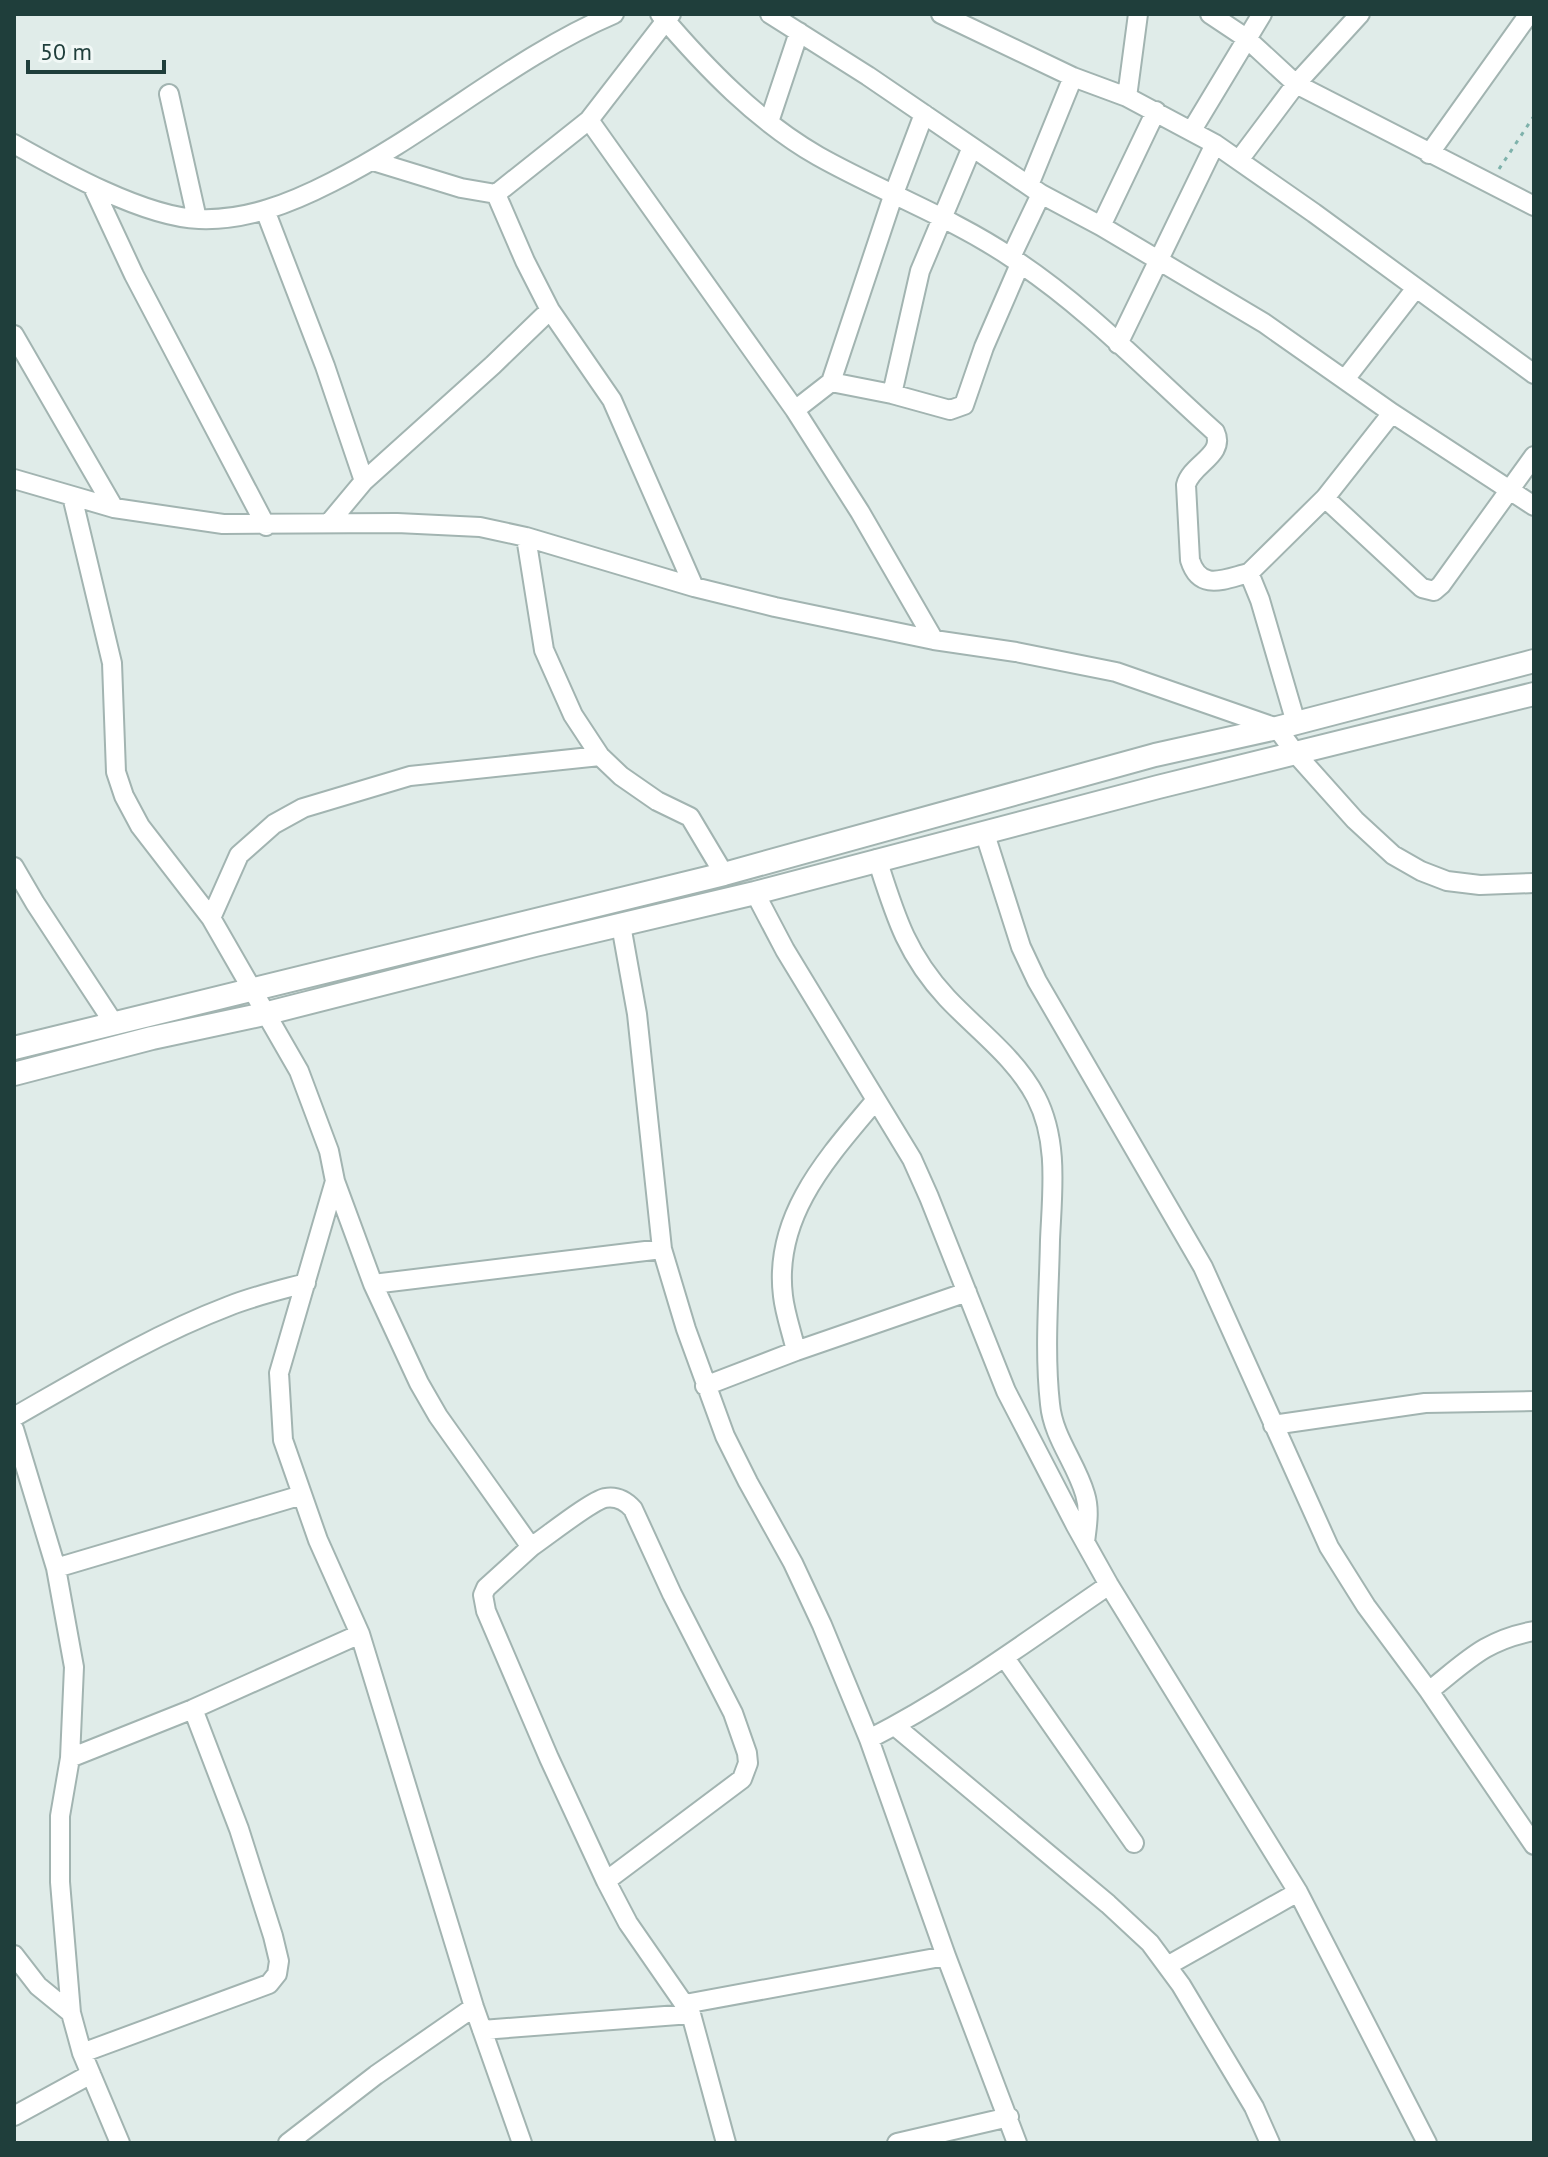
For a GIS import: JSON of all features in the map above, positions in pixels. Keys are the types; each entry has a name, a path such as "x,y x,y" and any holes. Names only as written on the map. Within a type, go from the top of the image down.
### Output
{"street":[{"path":"770,14 1035,189 1264,323 1392,413 1534,506"},
{"path":"941,14 1073,77 1127,97 1192,130 1239,160 1534,374"},
{"path":"1127,97 1138,14"},
{"path":"1210,14 1246,38 1296,84 1534,206"},
{"path":"1192,130 1262,14"},
{"path":"1239,160 1296,84 1360,14"},
{"path":"1429,154 1529,14"},
{"path":"373,161 461,188 496,194 589,120 666,16 706,67 769,122 816,154 893,196 941,217 1016,260 1067,298 1165,383 1215,432 1219,440 1215,452 1189,475 1186,485 1190,560 1201,578 1210,582 1249,573 1325,498 1392,413"},
{"path":"14,144 93,187 167,214 197,219 233,218 301,198 373,161 543,51 603,17"},
{"path":"769,122 799,32"},
{"path":"831,382 950,410 964,405 1016,260 1035,189 1073,77"},
{"path":"169,94 197,219"},
{"path":"1101,226 1156,111"},
{"path":"795,410 831,382 893,196 924,114"},
{"path":"589,120 795,410 860,512 934,640"},
{"path":"1118,344 1215,144"},
{"path":"892,394 920,271 972,147"},
{"path":"93,187 139,286 266,526"},
{"path":"496,194 550,310 612,400 694,587"},
{"path":"265,210 325,366 364,481"},
{"path":"1346,378 1416,288"},
{"path":"329,523 364,481 550,310"},
{"path":"14,335 114,508"},
{"path":"1325,498 1422,588 1430,591 1441,585 1534,456"},
{"path":"14,479 114,508 223,524 480,527 526,537 694,587 934,640 1116,672 1286,725"},
{"path":"72,496 112,663 116,772 120,784 140,826 211,918 299,1071 373,1284 419,1383 438,1416 531,1547"},
{"path":"526,537 544,650 573,715 600,756 637,789 690,817 724,874"},
{"path":"1249,573 1260,600 1286,725 1296,754 1355,820 1393,855 1447,881 1480,885 1534,883"},
{"path":"14,1048 724,874 1155,755 1286,725 1534,661"},
{"path":"14,1074 755,893 1158,787 1534,694"},
{"path":"211,918 239,855 274,824 303,808 440,770 600,756"},
{"path":"881,831 883,858 900,931 915,958 946,997 1017,1067 1037,1099 1048,1129 1052,1152 1047,1334 1050,1409 1086,1495 1085,1542"},
{"path":"985,834 1021,947 1037,981 1203,1267 1329,1547 1366,1606 1429,1691 1534,1845"},
{"path":"14,867 115,1025"},
{"path":"755,893 785,950 912,1159 1006,1391 1085,1542 1298,1892 1427,2143"},
{"path":"621,925 637,1014 662,1249 705,1386 748,1482 793,1563 822,1625 869,1739 1017,2143"},
{"path":"796,1351 783,1298 782,1277 786,1242 797,1207 820,1165 875,1101"},
{"path":"335,1181 279,1373 283,1440 318,1540 360,1634 474,2007 522,2143"},
{"path":"373,1284 662,1249"},
{"path":"14,1417 114,1359 173,1330 229,1306 306,1283"},
{"path":"705,1386 967,1292"},
{"path":"1273,1425 1425,1403 1534,1401"},
{"path":"14,1429 56,1568 74,1667 70,1758 60,1816 60,1882 71,2013 82,2053 120,2143"},
{"path":"56,1568 302,1495"},
{"path":"606,1881 742,1779 748,1763 747,1753 717,1680 683,1618 633,1509 618,1498 601,1499 531,1547 486,1588 483,1595 486,1611 549,1758 606,1881 628,1923 688,2009 726,2143"},
{"path":"869,1739 1005,1658 1109,1585"},
{"path":"1429,1691 1489,1644 1507,1636 1534,1631"},
{"path":"70,1758 193,1709 360,1634"},
{"path":"1005,1658 1134,1843"},
{"path":"82,2053 269,1984 277,1974 279,1961 273,1936 239,1829 193,1709"},
{"path":"895,1726 1108,1904 1150,1943 1181,1985 1254,2107 1270,2143"},
{"path":"1167,1966 1298,1892"},
{"path":"14,1955 38,1986 71,2013"},
{"path":"482,2030 688,2009 946,1956"},
{"path":"288,2143 376,2075 474,2007"},
{"path":"14,2116 91,2074"},
{"path":"897,2143 1009,2117"}],"path":[{"path":"1489,185 1534,116"}]}
